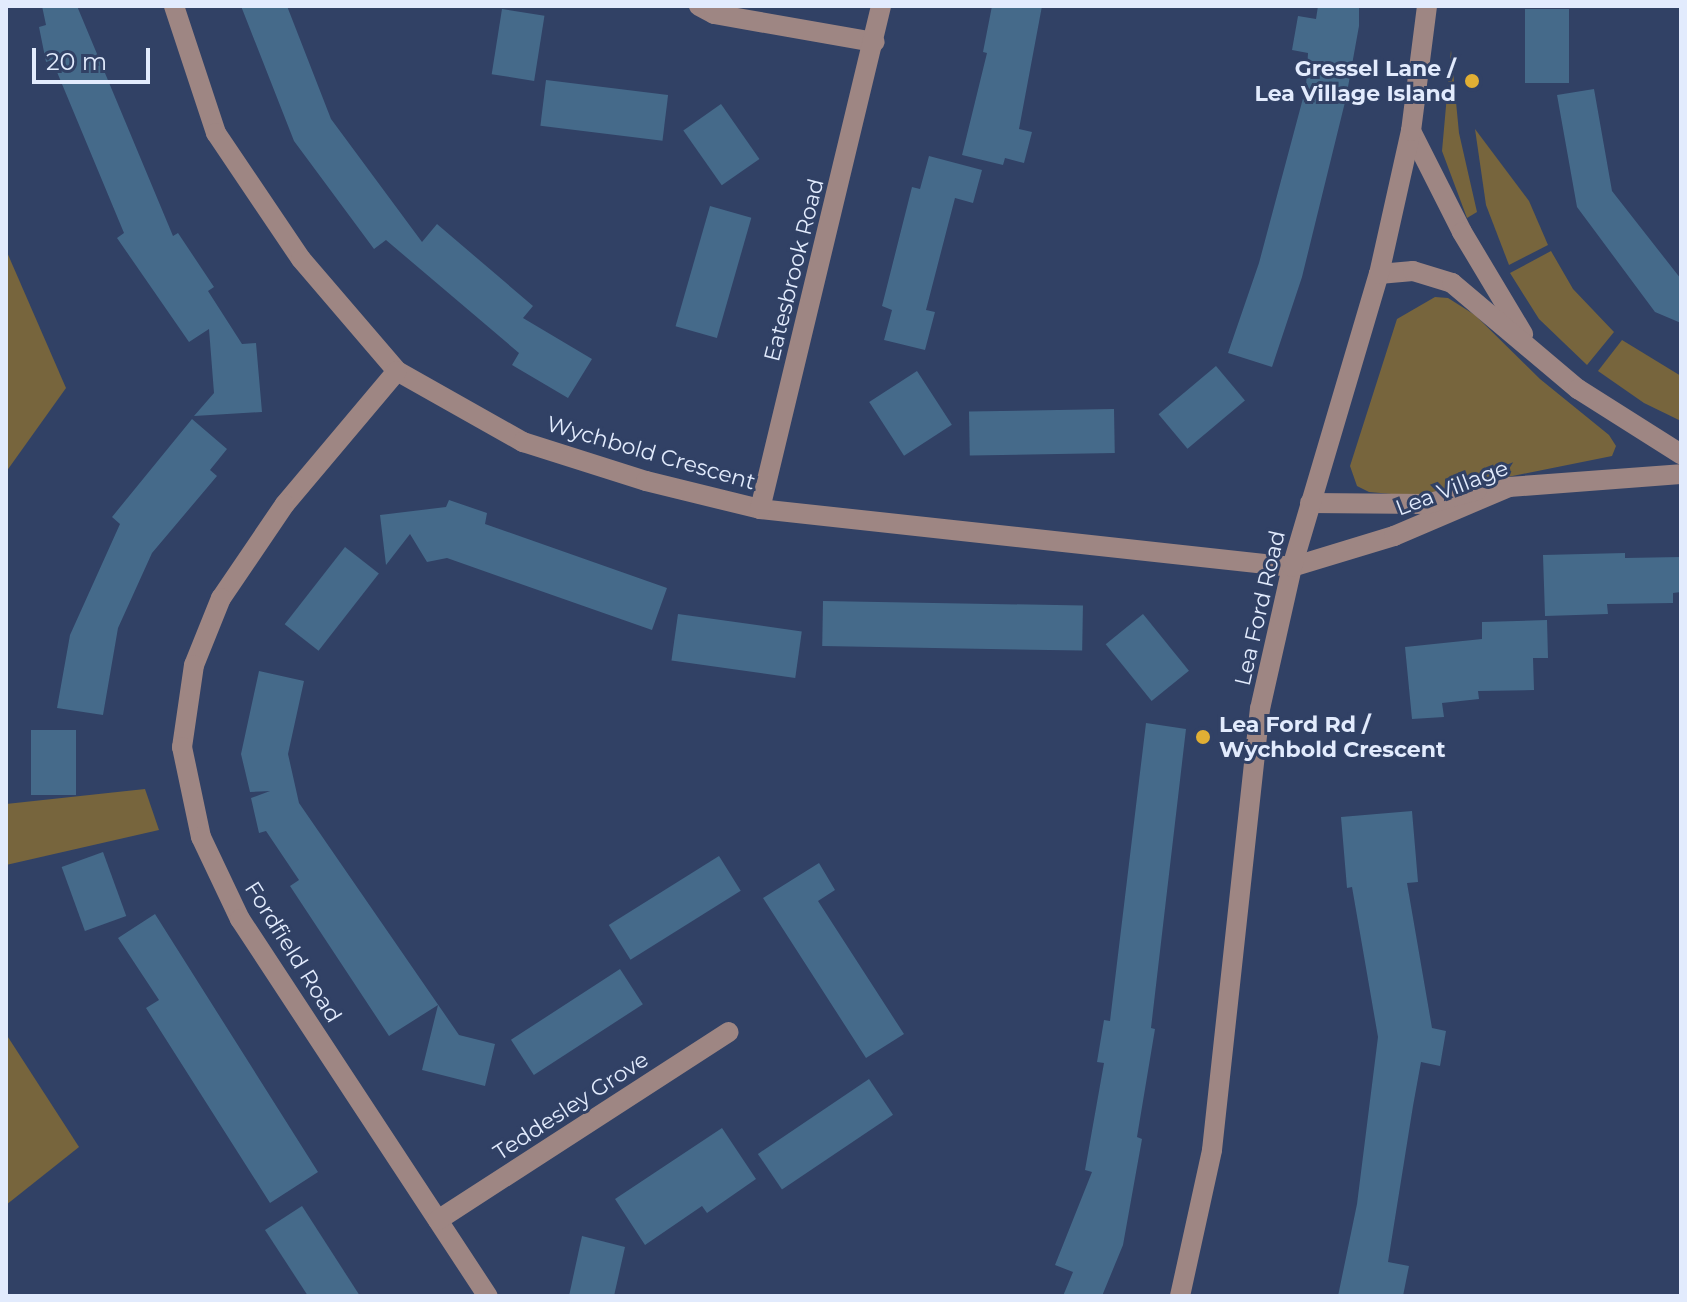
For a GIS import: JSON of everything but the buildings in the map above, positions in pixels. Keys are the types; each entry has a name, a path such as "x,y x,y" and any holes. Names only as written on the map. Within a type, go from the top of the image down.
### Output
{"street":[{"name":"Wychbold Crescent","path":"174,6 216,133 301,259 397,371 523,442 646,481 760,509 1292,567"},
{"path":"699,6 714,14 875,42"},
{"name":"Eatesbrook Road","path":"760,509 875,42 881,6"},
{"name":"Lea Ford Road","path":"1180,1296 1212,1150 1260,709 1292,567 1379,274 1411,131 1427,6"},
{"path":"1411,131 1462,232 1535,354"},
{"path":"1379,274 1413,271 1452,283 1535,354 1623,420 1681,454"},
{"name":"Fordfield Road","path":"397,371 285,504 221,598 194,665 182,747 201,837 240,919 488,1296"},
{"name":"Lea Village","path":"1292,567 1394,536 1509,487 1681,474"},
{"path":"1310,503 1427,504 1509,487"},
{"name":"Teddesley Grove","path":"438,1220 729,1032"}],"shaded area":[{"path":"1451,50 1459,133 1477,212 1467,218 1442,151"},
{"path":"1475,129 1529,201 1548,245 1509,265 1486,205"},
{"path":"6,250 66,388 6,472"},
{"path":"1551,251 1573,289 1614,332 1587,365 1539,319 1510,273"},
{"path":"1435,297 1448,298 1475,315 1540,379 1609,435 1616,446 1612,456 1414,496 1369,492 1357,486 1350,466 1397,319"},
{"path":"1622,340 1681,376 1681,421 1644,403 1598,371"},
{"path":"145,789 159,830 6,865 6,804"},
{"path":"6,1034 79,1147 6,1205"}],"place":[{"name":"Gressel Lane / Lea Village Island","path":"1472,81"},
{"name":"Lea Ford Rd / Wychbold Crescent","path":"1203,737"}]}
